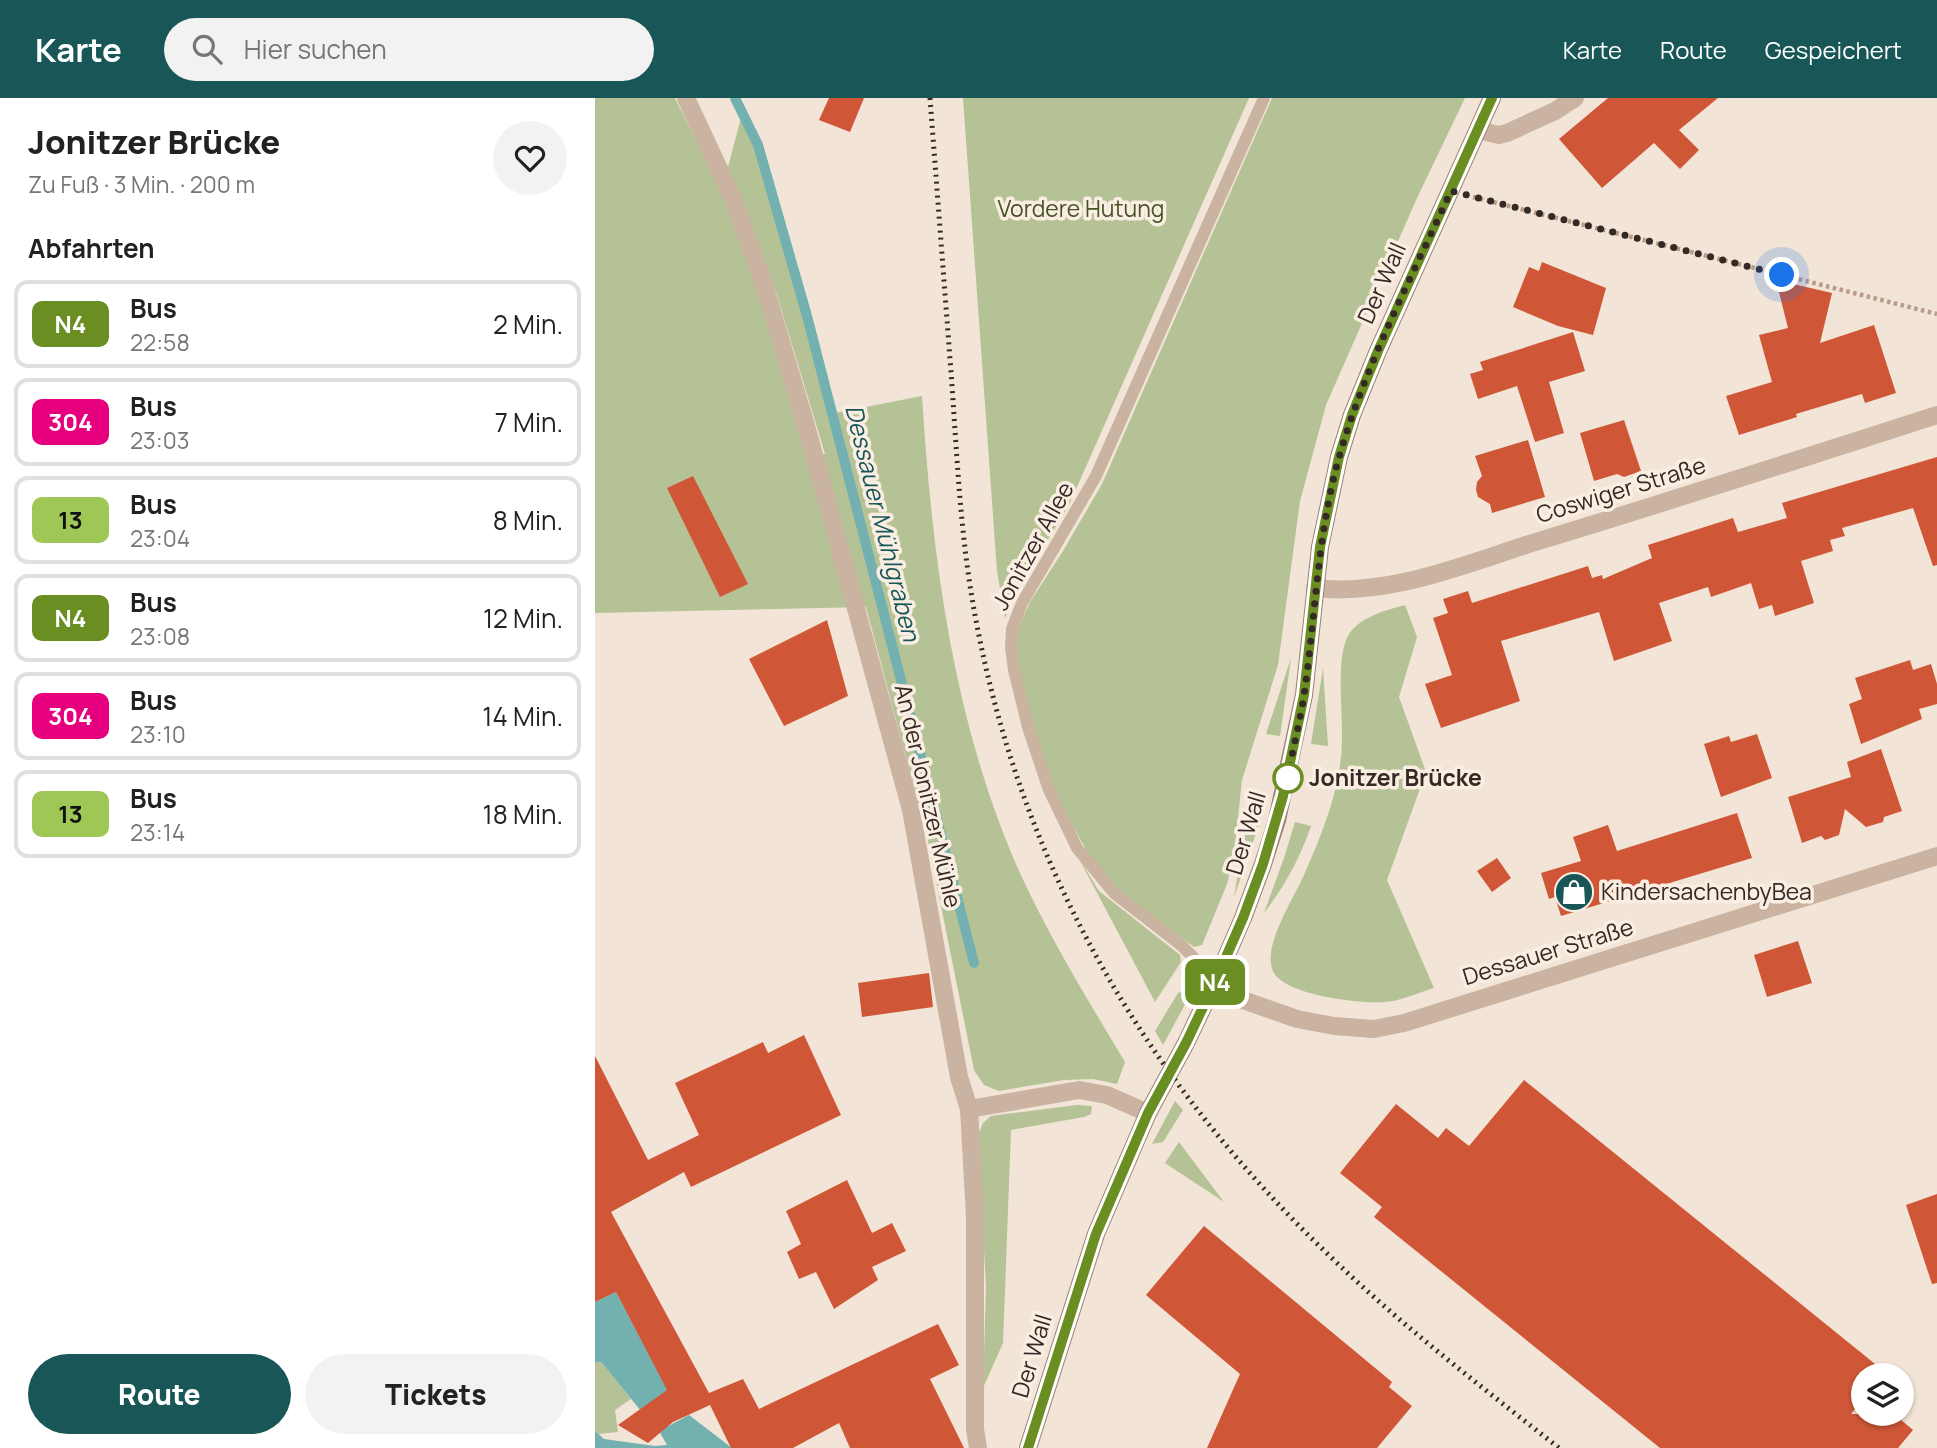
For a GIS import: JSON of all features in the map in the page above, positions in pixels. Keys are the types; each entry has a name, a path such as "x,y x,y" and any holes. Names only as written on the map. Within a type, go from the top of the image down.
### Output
{"main road":[{"name":"Der Wall","path":"1028,1448 1096,1234 1148,1113 1216,980 1243,918 1277,820 1304,695 1315,588 1339,457 1352,415 1492,98"}],"street":[{"name":"An der Jonitzer Mühle","path":"686,98 733,199 764,284 807,429 911,810 959,1077 969,1109 975,1217 975,1429 978,1448"},
{"path":"1478,130 1499,135 1507,133 1555,111 1575,98"},
{"name":"Coswiger Straße","path":"1315,588 1338,590 1391,586 1656,506 1937,415"},
{"name":"Dessauer Straße","path":"1216,980 1251,1004 1297,1019 1333,1026 1374,1029 1404,1023 1937,856"},
{"path":"969,1109 1079,1090 1107,1094 1148,1113"}],"lane":[{"name":"Jonitzer Allee","path":"1216,980 1181,945 1114,893 1077,848 1049,790 1028,727 1014,670 1012,629 1022,603 1096,476 1264,98"}],"path":[{"path":"1451,191 1937,314"}],"green space":[{"path":"595,98 675,98 718,184 755,283 806,457 825,454 777,295 728,167 743,110 835,413 922,396 939,575 975,750 993,806 1027,888 1067,964 1125,1062 1117,1084 1093,1079 1064,1080 999,1091 984,1085 974,1070 927,836 866,607 595,613"},
{"name":"Vordere Hutung","path":"963,98 1249,98 1069,505 1017,591 1005,618 997,571"},
{"path":"1272,98 1465,98 1417,198 1326,405 1300,501 1278,665 1242,780 1234,854 1227,884 1202,945 1194,947 1122,894 1089,855 1053,790 1024,696 1017,655 1017,631 1030,602 1102,484"},
{"path":"1405,605 1417,637 1399,697 1426,772 1387,880 1434,988 1398,1000 1381,1002 1329,998 1295,988 1282,981 1274,973 1271,951 1280,924 1317,843 1334,794 1341,760 1341,674 1347,638 1364,620"},
{"path":"1291,658 1280,736 1266,734"},
{"path":"1323,668 1328,746 1311,744"},
{"path":"1249,809 1263,813 1234,897"},
{"path":"1295,822 1311,826 1291,871 1264,913 1284,858"},
{"path":"1078,857 1099,891 1180,955 1181,962 1155,1002"},
{"path":"1195,986 1163,1045 1155,1031 1178,993"},
{"path":"1175,1101 1183,1110 1163,1142 1152,1144"},
{"path":"1077,1105 1092,1106 1091,1114 1011,1130 1003,1343 983,1388 986,1287 978,1135 983,1123 991,1116"},
{"path":"1179,1142 1224,1202 1165,1163"},
{"path":"601,1362 631,1399 615,1410 618,1432 598,1434 595,1431 595,1363"}],"water":[{"path":"616,1292 678,1410 650,1422 601,1362 595,1363 595,1302"},
{"path":"689,1415 732,1448 595,1448 595,1431 604,1439 655,1446 667,1445 659,1431"}],"building":[{"path":"829,98 864,98 850,132 819,120"},
{"path":"1608,98 1718,98 1679,130 1699,150 1680,169 1654,143 1602,188 1559,139"},
{"path":"1542,262 1606,288 1593,335 1558,326 1513,307 1529,267 1539,271"},
{"path":"1776,280 1832,293 1820,343 1874,325 1896,393 1865,403 1862,394 1739,435 1726,396 1772,382 1759,335 1788,328"},
{"path":"1573,332 1585,371 1549,382 1564,433 1535,442 1517,386 1478,399 1470,374 1483,370 1480,362"},
{"path":"1624,420 1641,471 1624,477 1617,474 1594,481 1580,433"},
{"path":"1528,440 1545,497 1492,513 1490,504 1478,497 1477,482 1482,476 1475,456"},
{"path":"1937,457 1937,565 1933,566 1913,508 1842,528 1845,536 1830,540 1833,551 1801,561 1814,603 1775,616 1772,605 1759,609 1751,583 1711,597 1708,587 1659,603 1672,641 1614,661 1599,612 1501,641 1520,701 1441,728 1425,684 1452,675 1433,618 1448,613 1443,599 1468,591 1472,603 1588,566 1592,578 1602,575 1603,579 1652,558 1648,545 1733,518 1738,532 1787,518 1782,503"},
{"path":"693,476 748,584 720,597 667,488"},
{"path":"827,620 848,696 784,726 749,659"},
{"path":"1910,660 1913,670 1931,664 1937,684 1937,704 1919,709 1922,719 1861,744 1849,704 1862,699 1855,678"},
{"path":"1757,734 1772,778 1721,797 1704,744 1729,736 1731,742"},
{"path":"1881,749 1902,811 1884,817 1883,822 1866,827 1845,809 1839,835 1825,840 1821,836 1802,843 1788,797 1851,777 1847,762"},
{"path":"1737,813 1752,858 1561,916 1555,897 1549,899 1541,873 1581,861 1573,837 1608,825 1617,851"},
{"path":"1497,858 1511,878 1492,892 1477,871"},
{"path":"1798,941 1812,983 1767,997 1754,955"},
{"path":"929,973 933,1007 862,1017 858,983"},
{"path":"804,1035 841,1115 691,1187 684,1172 611,1212 709,1393 743,1379 759,1409 938,1324 959,1365 930,1379 964,1448 850,1448 839,1423 793,1448 731,1448 710,1405 673,1422 648,1443 618,1425 667,1390 616,1292 595,1302 595,1056 648,1160 699,1135 675,1083 763,1042 768,1053"},
{"path":"1524,1080 1874,1363 1851,1363 1851,1426 1908,1426 1913,1430 1898,1448 1660,1448 1374,1217 1382,1207 1340,1173 1396,1104 1438,1138 1446,1128 1469,1146"},
{"path":"847,1180 872,1233 892,1223 906,1251 872,1267 878,1280 834,1309 816,1272 799,1279 787,1252 801,1244 786,1211"},
{"path":"1937,1194 1937,1283 1932,1284 1906,1205"},
{"path":"1204,1226 1392,1382 1389,1387 1412,1406 1377,1448 1207,1448 1240,1374 1146,1295"}],"waterway":[{"name":"Dessauer Mühlgraben","path":"735,98 758,145 807,316 974,963"}],"railway":[{"path":"930,98 960,494 970,585 996,709 1025,799 1060,885 1103,968 1152,1047 1207,1122 1268,1194 1390,1311 1559,1448"}],"bus line":[{"name":"N4","path":"1028,1448 1096,1234 1148,1113 1216,980 1263,864 1289,772 1304,695 1320,547 1339,457 1352,415 1378,351 1492,98"}],"place":[{"name":"Jonitzer Brücke","path":"1288,778"},
{"name":"KindersachenbyBea","path":"1574,892"}],"route":[{"path":"1288,778 1304,695 1320,547 1339,457 1352,415 1378,351 1451,191 1782,275"}]}
